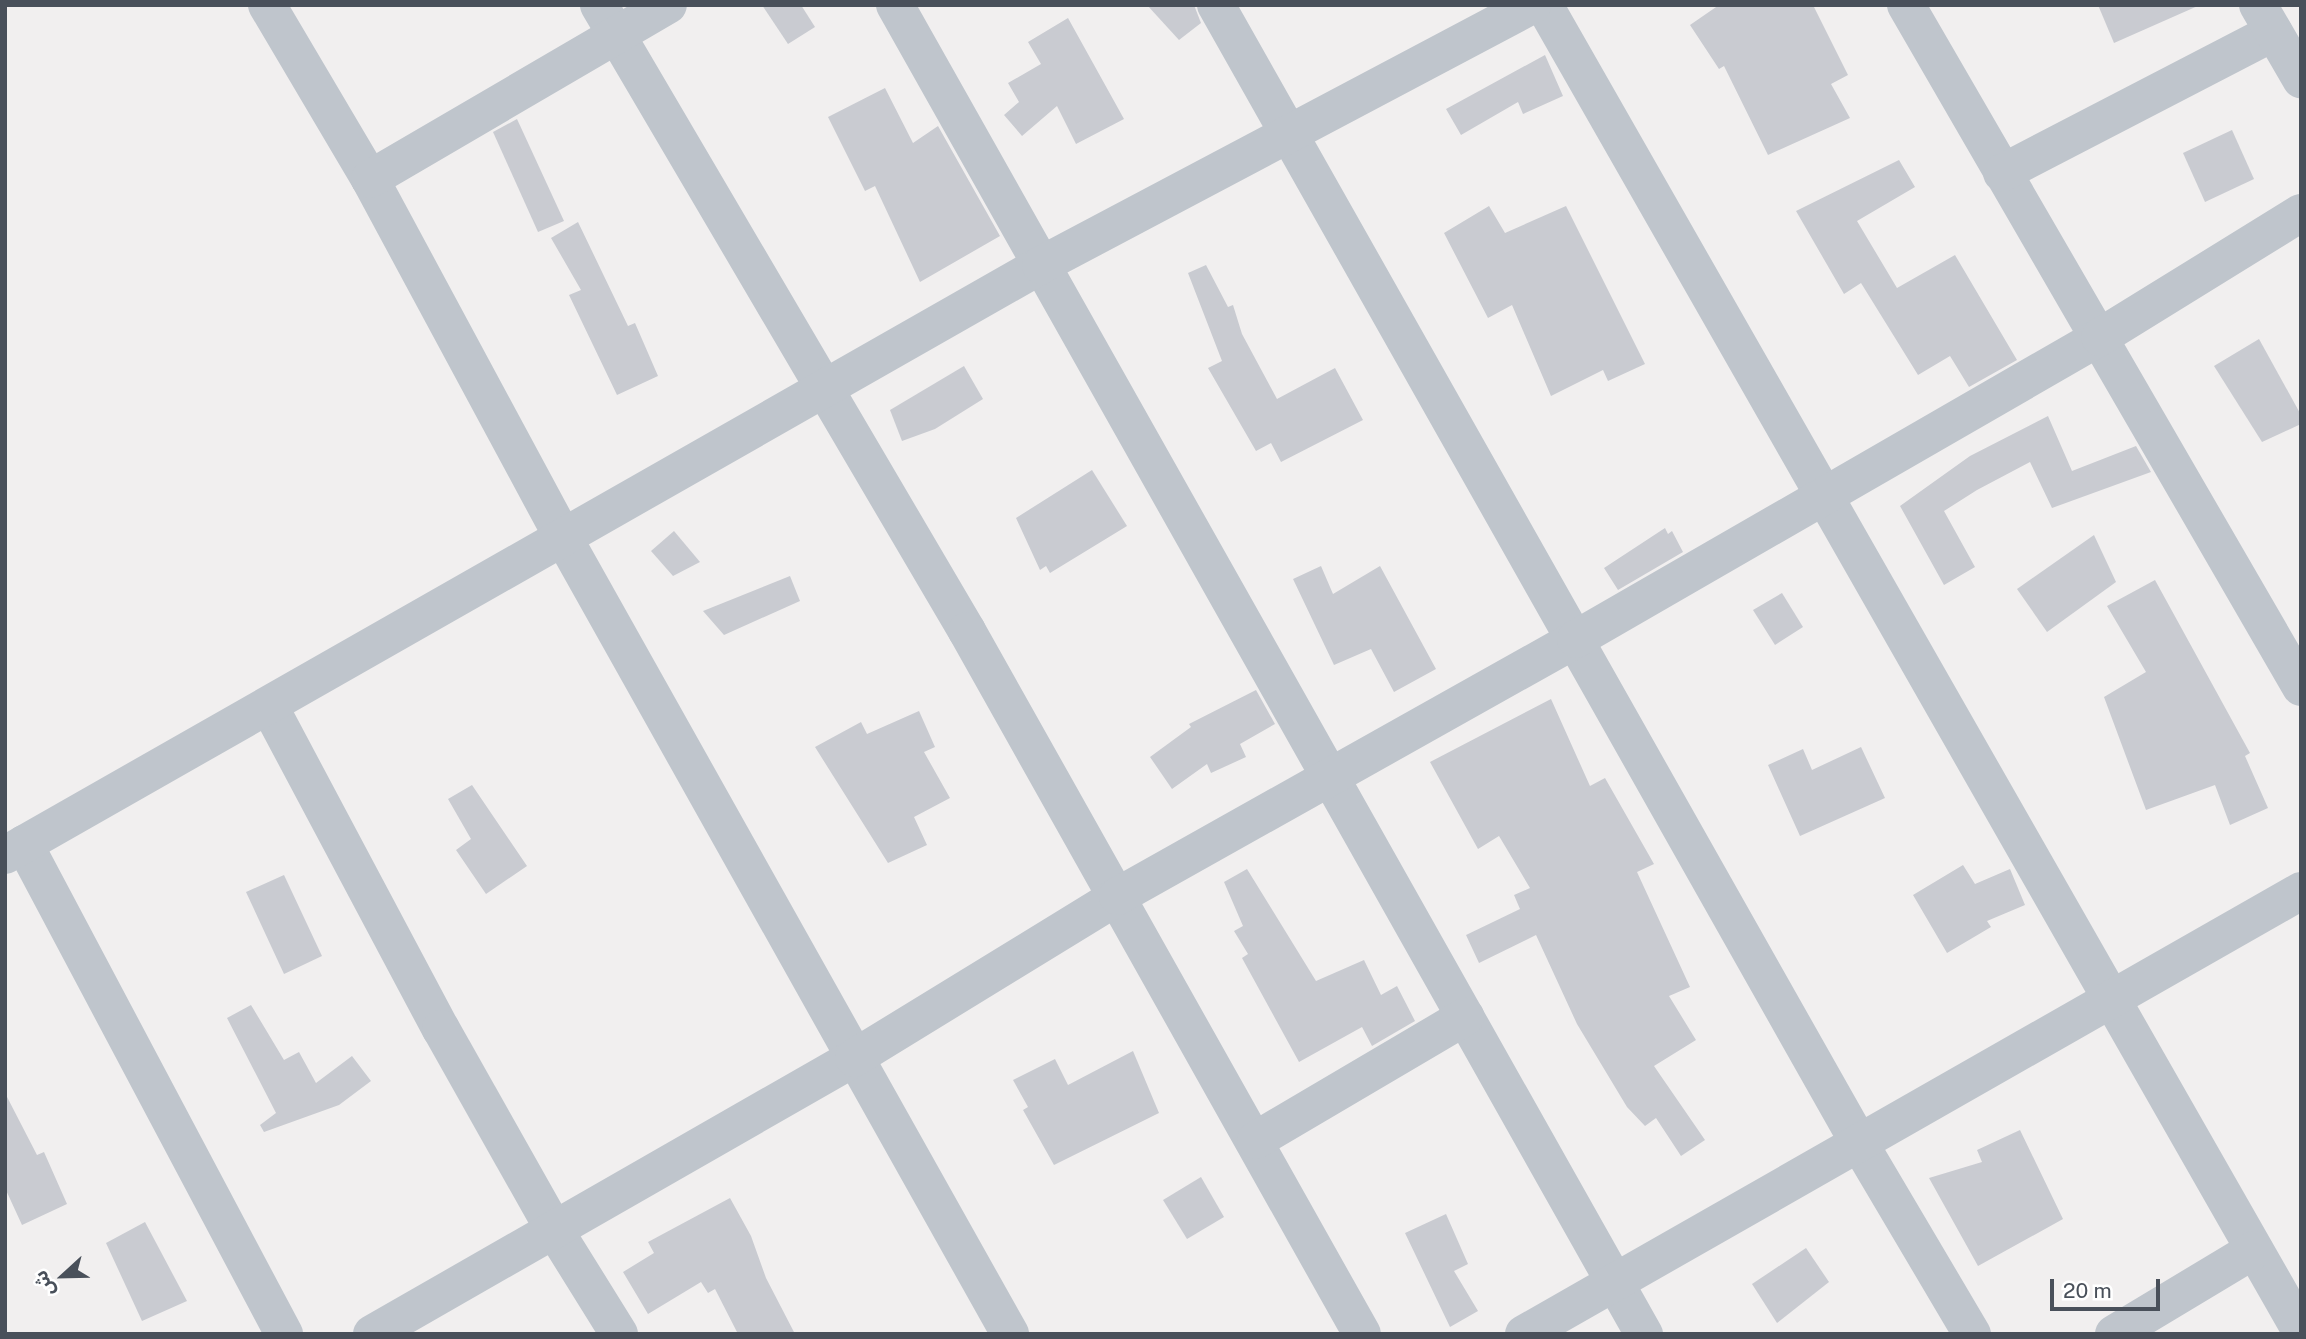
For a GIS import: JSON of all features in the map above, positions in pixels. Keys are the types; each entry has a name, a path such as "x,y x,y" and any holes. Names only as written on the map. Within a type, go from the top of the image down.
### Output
{"street":[{"path":"267,5 370,179 563,537 854,1058 995,1329"},
{"path":"370,179 608,20 667,5"},
{"path":"895,5 1644,1334"},
{"path":"1216,5 1859,1143 1972,1334"},
{"path":"284,1334 15,850 1041,265 1290,136 1532,5"},
{"path":"1544,5 2108,1000 2301,1331"},
{"path":"1906,5 2301,687"},
{"path":"2002,173 2266,19 2301,79"},
{"path":"608,20 827,386 1256,1140 1362,1334"},
{"path":"372,1334 854,1058 1118,896 1576,639 2100,337 2301,213"},
{"path":"269,706 428,1006 555,1231 619,1334"},
{"path":"1524,1334 2301,891"},
{"path":"1256,1140 1465,1017"},
{"path":"2114,1334 2253,1250"}],"building":[{"path":"762,5 801,5 815,27 788,44"},
{"path":"1147,5 1194,5 1201,23 1179,40"},
{"path":"1719,5 1813,5 1848,75 1831,84 1850,118 1768,155 1724,66 1719,69 1690,25"},
{"path":"2098,5 2200,5 2114,43"},
{"path":"1068,18 1124,119 1076,144 1057,106 1022,136 1004,115 1019,102 1008,83 1041,64 1028,42"},
{"path":"1545,55 1563,96 1523,114 1518,102 1461,135 1446,109"},
{"path":"885,88 913,143 938,126 1000,236 920,282 875,186 865,191 828,117"},
{"path":"517,119 564,221 538,232 493,132"},
{"path":"2232,130 2254,179 2205,202 2183,153"},
{"path":"1899,160 1915,187 1857,221 1897,288 1955,255 2017,360 1969,387 1950,356 1918,375 1861,283 1844,294 1796,211"},
{"path":"1489,206 1505,233 1566,206 1645,364 1608,381 1603,370 1551,396 1512,305 1488,318 1444,233"},
{"path":"578,222 628,326 635,323 658,376 617,395 569,295 581,290 551,238"},
{"path":"1206,265 1228,307 1233,305 1242,334 1277,399 1335,368 1363,420 1281,462 1271,443 1256,451 1208,368 1222,361 1188,273"},
{"path":"2259,339 2301,415 2301,424 2262,442 2214,366"},
{"path":"964,366 983,399 935,429 902,441 890,410"},
{"path":"2048,416 2072,471 2136,446 2151,472 2052,508 2030,462 1977,490 1944,511 1975,567 1944,585 1900,506 1970,456"},
{"path":"1092,470 1127,526 1050,573 1046,566 1040,570 1016,518"},
{"path":"1665,528 1668,534 1672,531 1683,552 1618,590 1604,568"},
{"path":"674,531 700,562 673,576 651,551"},
{"path":"2094,535 2116,582 2047,632 2017,589"},
{"path":"1321,566 1333,594 1380,566 1436,669 1394,692 1371,649 1334,665 1293,579"},
{"path":"790,576 800,601 724,635 703,611"},
{"path":"2155,580 2250,753 2245,756 2268,808 2230,825 2215,785 2146,810 2104,697 2146,672 2107,606"},
{"path":"1782,593 1803,627 1775,645 1753,610"},
{"path":"1256,690 1275,724 1240,744 1246,757 1211,773 1207,764 1172,789 1150,757 1191,727 1189,724"},
{"path":"1551,699 1590,786 1605,778 1654,864 1637,872 1690,987 1669,996 1696,1040 1654,1066 1705,1140 1681,1156 1656,1118 1645,1126 1627,1107 1577,1024 1536,935 1479,963 1466,935 1520,909 1514,895 1530,888 1499,836 1478,849 1430,762"},
{"path":"919,711 935,747 924,752 950,798 914,817 927,845 888,863 815,747 861,722 867,734"},
{"path":"1861,747 1885,798 1800,836 1768,765 1803,749 1812,770"},
{"path":"472,785 527,866 486,894 456,850 471,839 448,799"},
{"path":"1963,865 1975,884 2010,869 2025,905 1987,921 1991,927 1947,953 1913,895"},
{"path":"1247,869 1316,981 1364,960 1381,995 1397,986 1415,1021 1372,1046 1362,1027 1299,1062 1242,958 1248,954 1234,931 1243,926 1224,882"},
{"path":"284,875 322,956 284,974 246,892"},
{"path":"251,1005 284,1060 299,1052 316,1083 352,1056 371,1081 339,1105 264,1132 260,1125 276,1113 227,1018"},
{"path":"1133,1051 1159,1113 1054,1165 1023,1110 1028,1107 1013,1080 1055,1059 1068,1085"},
{"path":"5,1093 37,1155 44,1152 67,1204 22,1225 5,1188"},
{"path":"2020,1130 2063,1219 1978,1266 1929,1178 1982,1162 1977,1150"},
{"path":"1201,1177 1224,1217 1187,1239 1163,1200"},
{"path":"730,1198 751,1236 766,1278 795,1334 738,1334 715,1289 708,1293 701,1282 648,1314 623,1272 654,1253 648,1242"},
{"path":"1446,1214 1468,1264 1454,1271 1478,1311 1450,1327 1405,1233"},
{"path":"145,1222 187,1301 142,1321 106,1243"},
{"path":"1806,1248 1829,1282 1777,1323 1752,1284"}]}
